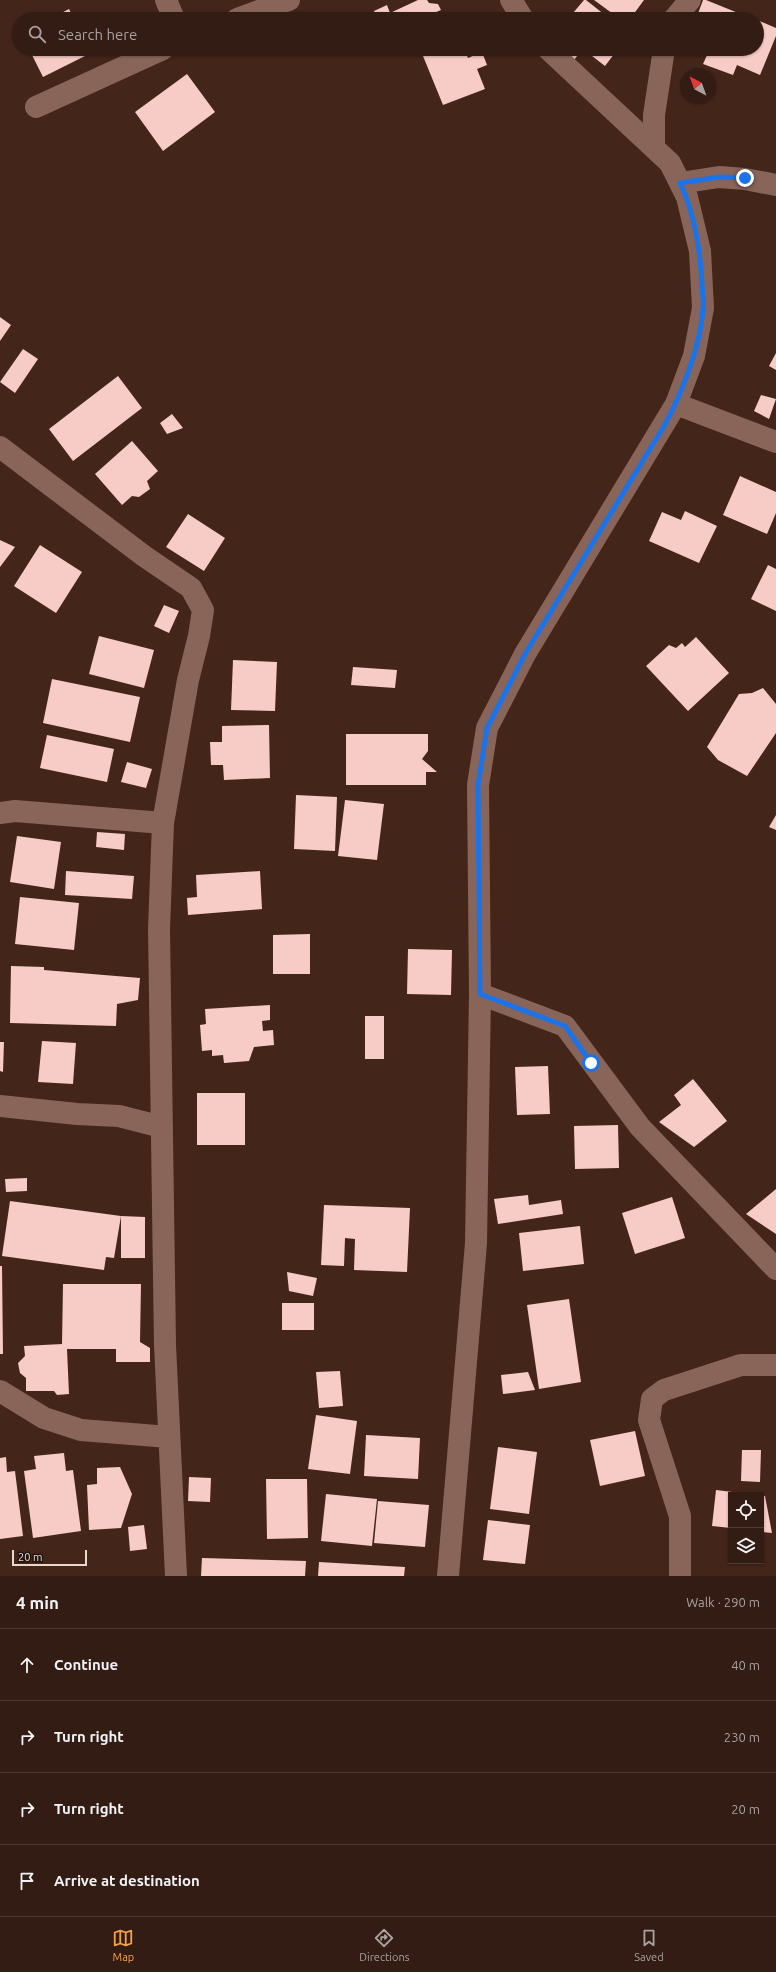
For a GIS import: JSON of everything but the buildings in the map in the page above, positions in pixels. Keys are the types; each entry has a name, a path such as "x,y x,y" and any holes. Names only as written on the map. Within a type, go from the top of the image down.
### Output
{"street":[{"path":"166,0 171,12"},
{"path":"256,12 289,0"},
{"path":"511,0 519,12"},
{"path":"680,12 690,0"},
{"path":"36,107 148,56"},
{"path":"448,1576 476,1243 480,994 478,785 487,728 525,654 676,404 694,356 703,308 700,251 687,198 670,163 556,56"},
{"path":"654,147 654,115 663,56"},
{"path":"680,183 719,177 745,178 776,185"},
{"path":"676,404 776,442"},
{"path":"0,448 144,556 191,588 203,610 199,636 188,680 163,823 159,929 164,1345 176,1576"},
{"path":"0,813 15,811 163,823"},
{"path":"480,994 565,1026 640,1127 776,1269"},
{"path":"0,1106 77,1114 119,1116 162,1128"},
{"path":"680,1576 680,1516 649,1420 652,1399 664,1390 740,1365 776,1365"},
{"path":"0,1391 44,1418 81,1430 169,1437"}],"route":[{"path":"591,1063 565,1026 480,994 478,785 487,728 525,654 664,426 676,404 694,356 703,308 700,251 687,198 680,183 719,177 745,178"}]}
